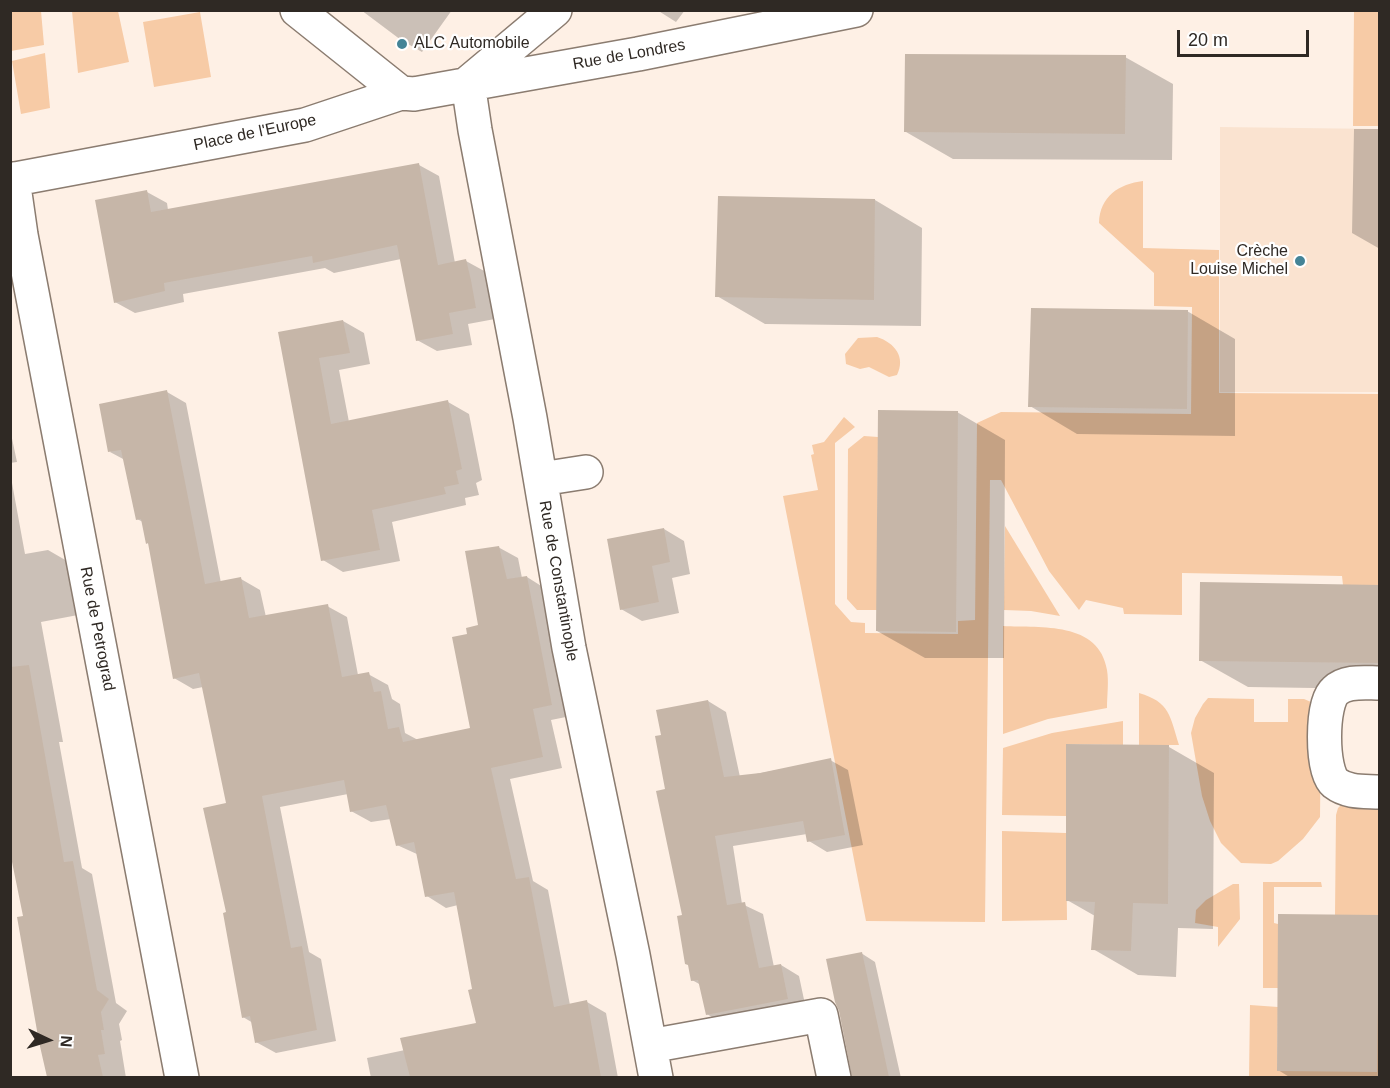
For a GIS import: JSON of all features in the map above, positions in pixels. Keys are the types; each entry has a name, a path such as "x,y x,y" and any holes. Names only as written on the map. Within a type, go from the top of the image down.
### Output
{"street":[{"path":"297,10 401,93"},
{"path":"468,83 555,10"},
{"name":"Rue de Londres","path":"401,93 414,94 638,54 856,10"},
{"name":"Rue de Constantinople","path":"468,83 541,479 569,648 656,1077"},
{"name":"Place de l'Europe","path":"12,180 305,125 401,93"},
{"name":"Rue de Petrograd","path":"12,180 182,1077"},
{"path":"541,479 586,472"},
{"path":"1380,683 1355,683 1335,691 1326,711 1325,757 1333,781 1342,788 1380,792"},
{"path":"650,1046 821,1015 834,1077"}],"shaded area":[{"path":"11,10 41,11 44,45 11,51"},
{"path":"72,11 118,11 129,62 78,73"},
{"path":"1354,11 1379,11 1379,126 1353,126"},
{"path":"200,12 211,77 154,87 143,22"},
{"path":"45,53 50,108 21,114 12,61"},
{"name":"Crèche Louise Michel","path":"1220,127 1379,129 1379,392 1220,392"},
{"path":"1143,181 1143,248 1219,250 1219,393 1379,394 1379,585 1343,585 1342,576 1182,573 1182,615 1124,614 1123,608 1086,600 1079,610 1049,571 1001,480 990,480 985,922 866,921 783,496 818,490 811,455 814,454 812,445 824,442 844,417 855,427 835,443 835,604 851,622 865,623 865,633 958,634 958,621 975,620 977,423 1001,412 1191,414 1192,307 1154,306 1154,273 1099,223 1103,205 1112,193 1126,185"},
{"path":"877,337 889,343 897,352 900,362 897,375 889,377 869,367 860,369 846,364 845,354 858,338"},
{"path":"864,436 878,437 877,610 857,610 847,599 848,449"},
{"path":"1005,526 1060,616 1031,611 1004,610"},
{"path":"1003,626 1066,630 1081,635 1093,643 1102,654 1107,670 1107,708 1048,719 1003,734"},
{"path":"1139,693 1163,706 1171,718 1179,745 1139,745"},
{"path":"1208,698 1254,699 1254,722 1288,722 1288,699 1304,699 1316,707 1321,723 1320,817 1303,839 1278,861 1271,864 1241,863 1221,843 1210,821 1202,796 1191,733 1195,718"},
{"path":"1123,721 1123,745 1066,744 1066,816 1002,815 1003,748 1052,733"},
{"path":"1379,799 1379,916 1335,915 1336,815 1338,808 1345,801"},
{"path":"1002,831 1066,833 1067,920 1002,921"},
{"path":"1263,882 1321,882 1322,887 1274,887 1274,923 1278,924 1278,988 1263,988"},
{"path":"1233,884 1239,884 1240,919 1218,947 1218,927 1195,923 1196,910 1206,900"},
{"path":"1379,916 1379,1077 1249,1078 1250,1005 1278,1007 1277,1071 1376,1071"}],"building":[{"path":"905,54 1126,55 1125,134 904,132"},
{"path":"419,163 438,265 466,259 471,280 476,308 449,313 453,334 416,341 397,245 313,263 312,256 164,283 165,291 114,303 95,200 147,190 151,212"},
{"path":"718,196 875,199 874,300 715,297"},
{"path":"1031,308 1188,310 1187,409 1028,407"},
{"path":"343,320 350,353 319,358 331,424 448,400 462,469 456,471 459,484 444,487 446,494 372,510 380,550 321,561 278,332"},
{"path":"167,390 205,584 241,577 249,618 328,604 342,677 369,672 374,692 381,691 388,729 399,727 403,742 470,728 452,637 467,634 466,628 478,625 465,551 499,546 507,579 527,576 552,705 533,709 543,757 491,768 516,879 529,877 554,1007 587,1000 601,1077 410,1077 400,1038 476,1023 468,990 472,989 454,892 425,897 414,842 396,846 386,805 350,812 344,780 262,796 291,948 302,946 317,1030 255,1043 250,1016 242,1018 223,913 226,912 203,808 226,803 199,673 173,679 148,543 146,544 141,519 136,520 121,450 108,452 99,404"},
{"path":"878,410 958,411 956,632 876,631"},
{"path":"664,528 670,562 652,566 659,602 620,610 607,539"},
{"path":"1200,582 1380,585 1380,663 1199,661"},
{"path":"29,665 64,862 73,861 97,990 109,999 101,1012 105,1054 98,1055 103,1077 47,1077 39,1042 17,917 23,916 10,852 10,667"},
{"path":"708,700 724,777 760,773 831,758 845,835 807,842 803,821 715,836 727,905 745,902 759,968 781,964 788,999 706,1015 698,980 691,981 688,965 685,964 677,916 682,915 656,791 665,789 655,736 661,735 656,710"},
{"path":"1066,744 1169,745 1168,904 1133,903 1131,951 1091,950 1095,902 1066,901"},
{"path":"1278,914 1379,915 1377,1072 1277,1071"},
{"path":"862,952 889,1077 852,1077 839,1011 835,1002 826,959"}],"place":[{"name":"ALC Automobile","path":"402,44"},
{"name":"Crèche Louise Michel","path":"1300,261"}]}
